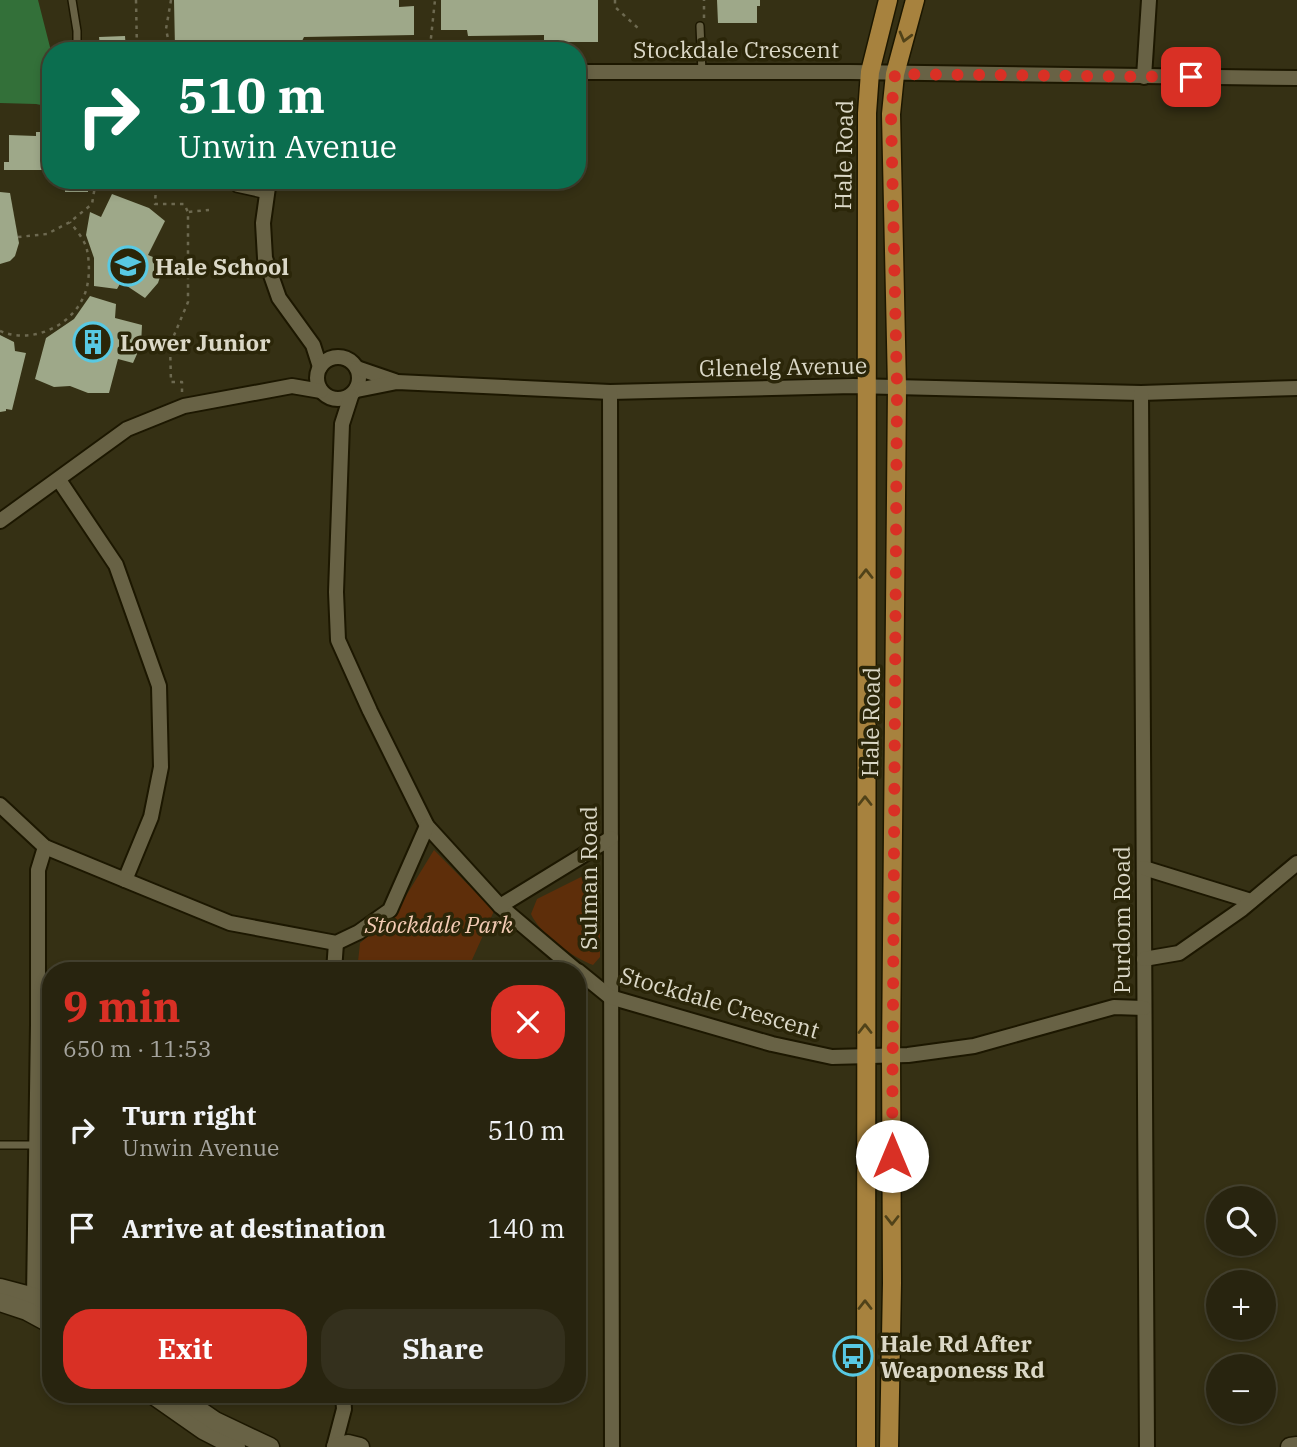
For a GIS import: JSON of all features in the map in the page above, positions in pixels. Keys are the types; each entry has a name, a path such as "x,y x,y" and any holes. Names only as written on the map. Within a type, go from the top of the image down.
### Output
{"main road":[{"name":"Hale Road","path":"866,1447 864,1056 867,127 870,72 888,0"},
{"name":"Hale Road","path":"889,1447 897,387 891,114 895,74 915,0"},
{"path":"0,1288 31,1304 42,1315"},
{"path":"0,1302 42,1306"},
{"path":"164,1403 203,1430 236,1447"},
{"path":"189,1403 215,1421 270,1447"},
{"path":"335,1447 348,1444 357,1446"},
{"path":"1290,1447 1297,1447"}],"street":[{"path":"1144,77 1149,0"},
{"name":"Stockdale Crescent","path":"586,72 870,72 1297,78"},
{"path":"268,189 263,223 265,258 279,299 313,345 319,369 317,383 327,395"},
{"path":"313,345 338,356"},
{"name":"Glenelg Avenue","path":"0,521 127,429 184,406 292,386 319,369 325,361 338,356 347,358 357,368 397,382 610,392 897,387 1141,393 1297,388"},
{"path":"354,393 360,381 357,368"},
{"name":"Glenelg Avenue","path":"292,386 342,400 354,393 397,382"},
{"name":"Sulman Road","path":"610,392 612,1447"},
{"name":"Stockdale Crescent","path":"354,393 342,424 336,593 338,640 427,826 500,906 566,962"},
{"name":"Purdom Road","path":"1141,393 1147,1447"},
{"name":"Stockdale Crescent","path":"327,395 342,424"},
{"path":"59,480 116,565 159,686 161,767 150,817 125,880"},
{"path":"0,805 45,847 125,880 230,923 336,943 359,932 390,910 427,826"},
{"path":"500,906 611,838"},
{"path":"42,962 38,870 45,847"},
{"path":"1144,959 1179,953 1251,901 1297,863"},
{"path":"1144,868 1251,901"},
{"path":"335,962 336,943"},
{"name":"Stockdale Crescent","path":"586,978 610,997 772,1044 832,1057 891,1055 974,1046 1114,1007 1144,1008"},
{"path":"31,1304 36,1145 42,1066"},
{"path":"343,1403 357,1446"},
{"path":"335,1447 343,1403"}],"lane":[{"path":"72,0 77,42"},
{"path":"702,26 702,72"},
{"path":"0,1145 36,1145"},
{"path":"36,1183 42,1183"}],"path":[{"path":"136,0 136,42"},
{"path":"169,42 166,29 171,0"},
{"path":"431,42 435,0"},
{"path":"615,0 615,7 638,27"},
{"path":"702,26 705,0"},
{"path":"18,237 47,234 70,222 92,204 96,189"},
{"path":"156,189 155,204 184,204 188,212 188,302 170,345 171,382 182,382 182,395"},
{"path":"188,212 209,210"},
{"path":"0,331 33,336 51,330 69,317 83,298 89,272 86,246 70,222"}],"green space":[{"name":"Stockdale Park","path":"434,850 494,911 471,962 358,962 360,943 396,912"},
{"path":"587,874 600,884 600,957 593,965 558,944 541,929 531,914 537,899"}],"shaded area":[{"path":"0,0 38,0 49,42 42,42 42,105 0,103"}],"building":[{"path":"174,0 399,0 399,7 414,6 414,35 304,37 299,42 175,42"},
{"path":"441,0 598,0 598,42 544,42 544,35 468,36 467,30 441,30"},
{"path":"717,0 760,0 760,6 757,6 757,23 718,23"},
{"path":"125,36 125,42 99,42 99,37"},
{"path":"36,132 42,132 42,170 4,170 4,162 9,162 9,135 36,136"},
{"path":"65,189 88,189 88,192 65,192"},
{"path":"0,192 10,193 19,243 15,256 0,264"},
{"path":"112,194 149,208 165,221 148,255 165,262 158,283 145,298 121,282 117,289 94,286 94,258 86,235 90,212 101,217"},
{"name":"Lower Junior","path":"90,296 116,304 115,318 142,325 141,345 133,363 118,359 109,393 88,393 70,386 54,387 35,379 46,338 74,319"},
{"path":"0,335 14,342 15,351 26,353 12,410 0,412"}],"place":[{"name":"Hale School","path":"128,266"},
{"name":"Lower Junior","path":"93,342"},
{"name":"Hale Rd After Weaponess Rd","path":"853,1356"}],"route":[{"path":"892,1156 897,387 891,114 895,74 1191,77"}]}
